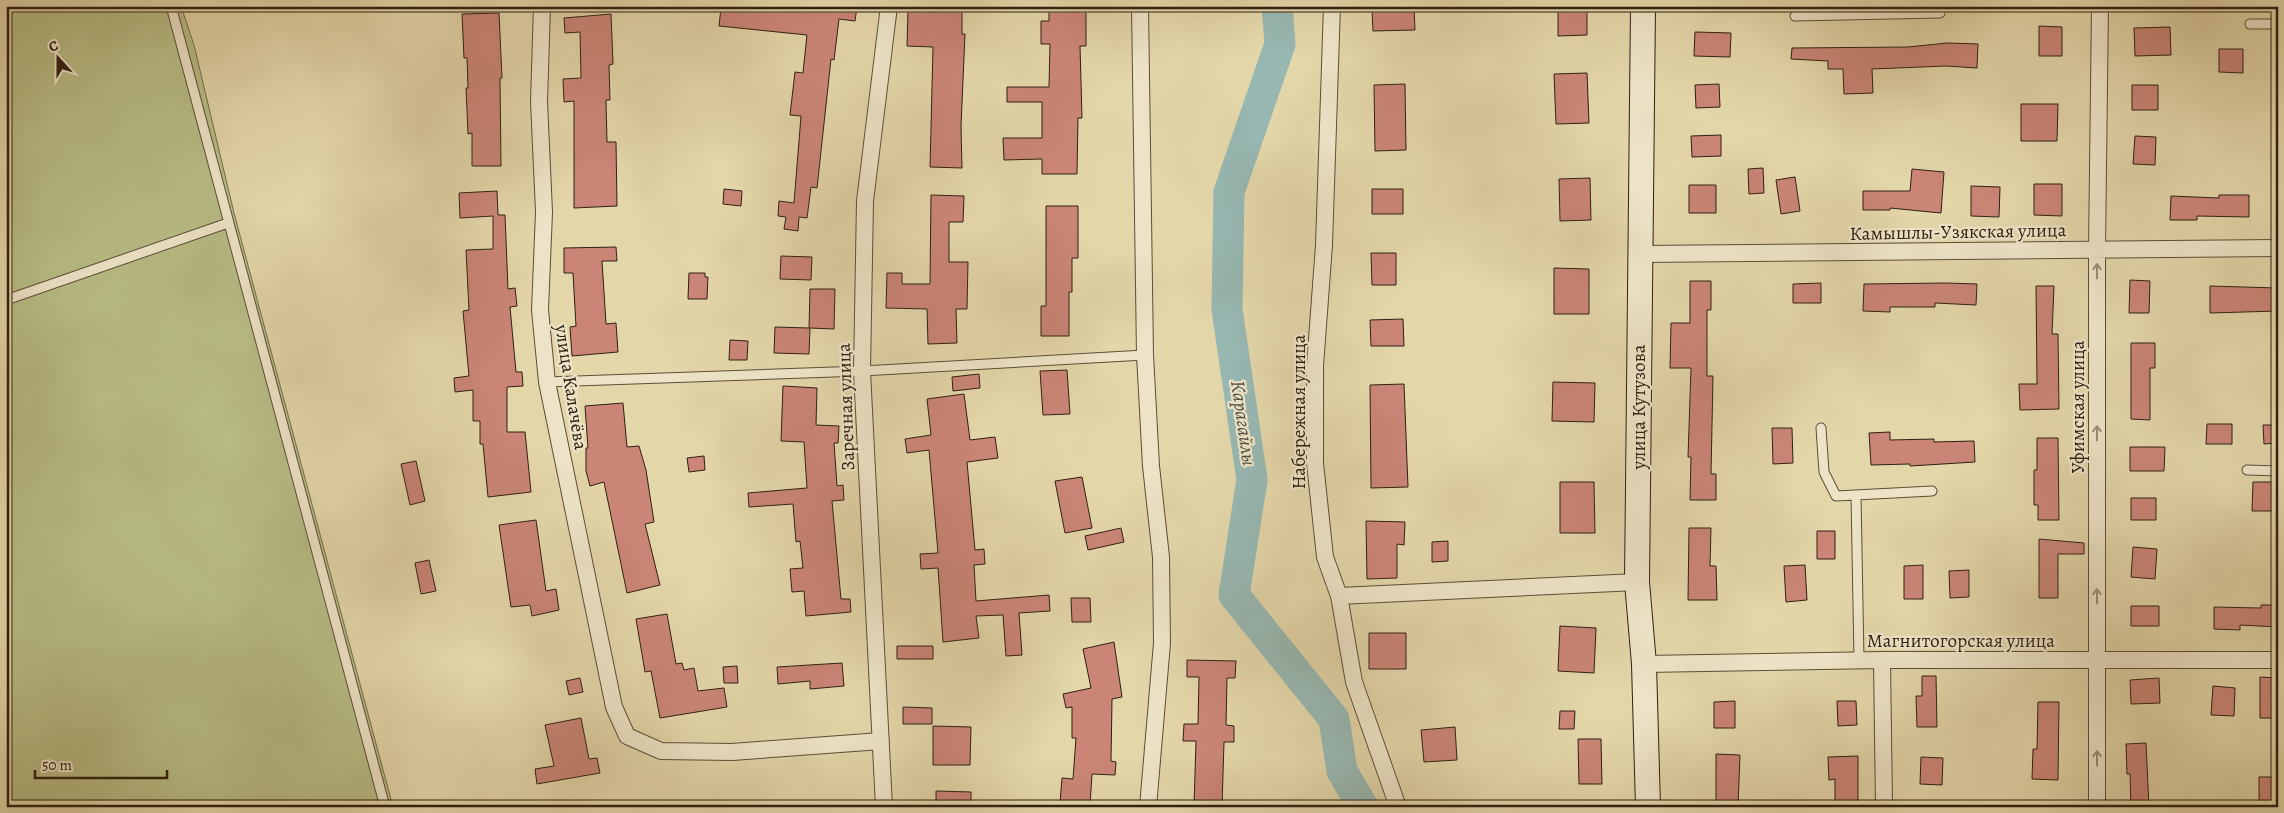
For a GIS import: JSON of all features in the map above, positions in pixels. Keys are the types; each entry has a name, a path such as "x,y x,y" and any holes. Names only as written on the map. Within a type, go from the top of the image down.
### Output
{"main road":[{"name":"улица Кутузова","path":"1643,6 1637,582 1644,664 1648,807"}],"street":[{"name":"улица Калачёва","path":"542,6 539,102 544,212 540,310 547,382 614,706 627,736 661,751 732,752 881,741"},
{"name":"Заречная улица","path":"884,807 862,371 864,201 888,6"},
{"path":"1140,6 1145,355 1150,466 1161,557 1162,643 1148,807"},
{"name":"Набережная улица","path":"1332,6 1324,245 1315,366 1315,463 1325,556 1339,596 1354,682 1398,807"},
{"name":"Уфимская улица","path":"2097,807 2097,249 2100,6"},
{"name":"Камышлы-Узякская улица","path":"1639,254 2278,248"},
{"path":"1339,596 1637,582"},
{"name":"Магнитогорская улица","path":"1644,664 1859,660 2278,660"},
{"path":"1882,660 1884,807"}],"lane":[{"path":"171,6 385,807"},
{"path":"1796,16 1871,10 1940,13"},
{"path":"2250,24 2278,24"},
{"path":"6,300 228,223"},
{"path":"547,382 862,371 1145,355"},
{"path":"1822,428 1824,472 1836,496 1932,491"},
{"path":"2247,470 2278,471"},
{"path":"1856,495 1859,660"}],"green space":[{"path":"6,6 181,6 194,45 234,213 393,807 6,807"}],"building":[{"path":"749,6 857,7 855,21 839,19 834,60 831,59 817,188 811,187 807,218 799,217 798,231 784,229 786,217 778,216 779,201 794,203 801,116 790,115 795,72 803,73 807,35 719,26 721,8 748,11"},
{"path":"937,6 962,6 962,34 965,34 961,126 962,168 930,167 933,47 907,46 908,11 937,12"},
{"path":"1558,6 1587,6 1587,35 1558,36"},
{"path":"1414,7 1415,30 1373,31 1372,9"},
{"path":"1049,9 1086,9 1086,46 1080,46 1082,118 1078,118 1077,174 1042,174 1042,159 1004,160 1003,138 1042,138 1042,102 1007,102 1007,87 1049,87 1050,44 1041,44 1041,21 1049,21"},
{"path":"499,13 502,78 500,78 501,166 472,166 472,133 468,134 467,58 464,58 462,14"},
{"path":"611,14 613,64 609,65 610,100 606,100 607,142 616,142 617,206 574,208 574,101 564,102 563,79 581,78 580,32 565,33 564,18"},
{"path":"2039,26 2062,27 2062,56 2039,56"},
{"path":"2170,27 2171,55 2135,56 2134,28"},
{"path":"1695,32 1731,33 1730,57 1694,56"},
{"path":"1947,43 1978,44 1977,68 1946,66 1872,69 1873,93 1844,94 1843,69 1828,69 1828,61 1791,59 1792,48 1908,47"},
{"path":"2219,49 2243,49 2243,73 2219,72"},
{"path":"1587,73 1589,123 1556,124 1554,74"},
{"path":"1405,84 1406,150 1375,151 1374,85"},
{"path":"1719,84 1720,107 1696,108 1695,85"},
{"path":"2132,85 2158,85 2158,110 2132,110"},
{"path":"2021,104 2058,104 2057,141 2021,141"},
{"path":"1721,135 1721,156 1692,157 1691,136"},
{"path":"2135,136 2156,137 2155,165 2133,164"},
{"path":"1763,168 1764,193 1749,194 1748,169"},
{"path":"1912,169 1944,172 1941,213 1890,208 1890,210 1863,210 1863,191 1910,191"},
{"path":"1795,177 1800,211 1781,214 1776,180"},
{"path":"1590,178 1591,220 1560,221 1559,179"},
{"path":"2034,184 2062,184 2062,216 2034,215"},
{"path":"1689,185 1716,185 1716,213 1689,213"},
{"path":"1971,186 2000,187 1999,217 1971,216"},
{"path":"724,189 742,191 741,206 723,204"},
{"path":"1372,189 1403,189 1403,214 1372,214"},
{"path":"497,191 498,215 505,215 508,289 515,288 517,306 510,307 516,372 522,372 523,386 507,387 507,432 525,432 531,492 488,497 483,444 480,444 480,421 473,421 473,390 455,392 454,378 469,376 463,311 469,310 466,250 493,249 493,216 460,218 459,193"},
{"path":"931,195 964,196 963,222 949,222 949,262 968,262 967,309 956,309 957,343 928,344 927,309 886,308 887,273 902,273 902,284 930,284"},
{"path":"2219,195 2249,195 2249,217 2197,216 2197,220 2170,220 2171,196 2219,198"},
{"path":"1046,206 1078,206 1078,258 1072,258 1072,292 1069,292 1069,336 1041,336 1041,306 1046,306"},
{"path":"616,247 617,261 602,261 606,324 616,323 618,352 572,356 570,327 576,326 573,273 564,273 564,248"},
{"path":"1371,253 1396,253 1396,285 1372,285"},
{"path":"781,256 812,257 811,280 780,279"},
{"path":"1554,268 1589,269 1589,314 1554,314"},
{"path":"689,273 705,273 705,277 708,277 707,299 688,299"},
{"path":"2130,280 2150,281 2149,313 2129,313"},
{"path":"1690,281 1711,281 1711,310 1707,310 1707,376 1713,376 1711,474 1716,474 1716,500 1690,500 1691,457 1688,457 1691,368 1670,368 1671,323 1690,323"},
{"path":"1821,283 1821,303 1793,303 1793,284"},
{"path":"1864,284 1977,284 1976,305 1935,303 1935,307 1890,307 1890,312 1863,311"},
{"path":"2036,286 2054,286 2052,334 2058,334 2059,409 2020,410 2019,384 2037,384"},
{"path":"2210,286 2278,288 2278,311 2210,313"},
{"path":"810,289 835,289 834,329 810,328 809,354 774,353 775,327 809,328"},
{"path":"1403,319 1404,346 1371,346 1370,320"},
{"path":"730,340 748,341 747,360 729,360"},
{"path":"2131,343 2155,343 2155,368 2150,368 2150,420 2131,419"},
{"path":"1067,370 1070,414 1043,415 1040,371"},
{"path":"979,374 980,388 953,391 952,377"},
{"path":"1553,382 1595,383 1594,422 1552,421"},
{"path":"1404,384 1408,487 1371,488 1370,385"},
{"path":"783,386 817,388 816,425 839,426 838,443 834,443 837,486 843,485 844,500 832,501 841,599 850,599 851,612 806,616 804,591 792,592 790,569 803,568 800,541 796,542 793,504 749,507 748,493 807,488 804,442 781,441"},
{"path":"964,394 970,440 995,437 998,458 967,462 975,550 984,549 985,564 974,565 976,601 1049,595 1050,611 1019,613 1022,655 1006,656 1003,615 976,616 979,638 943,642 938,568 921,569 920,554 938,553 929,450 907,453 905,439 931,435 927,399"},
{"path":"623,403 627,447 639,446 646,470 654,522 645,524 660,585 627,593 604,482 590,486 586,471 586,448 588,448 585,406"},
{"path":"2207,424 2232,424 2232,444 2206,444"},
{"path":"2263,425 2278,425 2278,443 2264,444"},
{"path":"1772,428 1792,428 1793,463 1773,464"},
{"path":"1890,432 1890,440 1934,439 1934,442 1974,441 1975,462 1910,466 1910,464 1871,465 1869,433"},
{"path":"2037,438 2058,438 2059,520 2038,520 2038,505 2034,505 2034,470 2037,470"},
{"path":"2130,447 2165,447 2164,471 2130,471"},
{"path":"704,456 705,470 689,472 687,458"},
{"path":"416,461 425,501 410,505 401,464"},
{"path":"1082,477 1092,528 1065,533 1055,481"},
{"path":"1560,482 1594,482 1595,533 1560,533"},
{"path":"2253,482 2278,482 2278,511 2252,511"},
{"path":"2131,498 2156,498 2156,520 2131,520"},
{"path":"536,520 546,591 556,589 559,610 532,616 530,605 511,607 499,525"},
{"path":"1366,521 1405,522 1404,545 1397,544 1397,578 1367,579"},
{"path":"1121,528 1124,542 1088,550 1085,536"},
{"path":"1689,528 1711,528 1710,566 1716,566 1717,600 1688,600"},
{"path":"1817,531 1835,531 1835,559 1817,559"},
{"path":"2039,539 2084,543 2084,554 2058,554 2058,598 2039,598"},
{"path":"1448,541 1448,561 1432,562 1432,542"},
{"path":"2133,547 2157,549 2155,579 2131,577"},
{"path":"429,560 436,591 421,594 415,563"},
{"path":"1805,565 1807,600 1786,602 1784,566"},
{"path":"1923,565 1923,599 1904,599 1904,566"},
{"path":"1969,570 1969,597 1950,598 1949,571"},
{"path":"1071,598 1090,598 1091,622 1072,622"},
{"path":"2261,605 2278,605 2278,627 2240,625 2240,630 2214,629 2214,607 2261,608"},
{"path":"2131,606 2159,606 2159,626 2131,626"},
{"path":"667,614 676,664 682,663 684,670 694,668 698,691 724,688 727,707 660,718 651,671 645,672 636,619"},
{"path":"1560,626 1596,628 1594,673 1558,671"},
{"path":"1369,633 1406,633 1406,669 1369,669"},
{"path":"1114,642 1122,697 1112,699 1111,761 1116,762 1115,775 1092,774 1090,805 1060,803 1062,778 1073,779 1076,738 1072,738 1072,707 1066,708 1063,694 1091,688 1083,649"},
{"path":"897,646 933,646 933,659 897,659"},
{"path":"1187,660 1236,661 1235,678 1227,678 1226,725 1234,726 1234,742 1224,742 1222,807 1194,807 1196,741 1183,741 1184,724 1198,724 1199,677 1187,677"},
{"path":"842,663 844,686 810,689 810,681 778,684 777,667"},
{"path":"737,666 738,683 724,683 723,667"},
{"path":"1922,676 1936,676 1937,727 1917,727 1916,696 1922,696"},
{"path":"2260,677 2278,678 2278,718 2260,718"},
{"path":"580,678 583,692 569,695 566,681"},
{"path":"2159,678 2160,703 2131,704 2130,680"},
{"path":"2213,686 2235,688 2234,716 2211,715"},
{"path":"1735,701 1735,728 1714,728 1714,702"},
{"path":"1837,701 1856,701 1857,725 1838,726"},
{"path":"2038,702 2059,702 2058,780 2032,779 2033,749 2037,749"},
{"path":"903,707 932,708 932,724 903,724"},
{"path":"1560,711 1575,711 1574,729 1559,729"},
{"path":"581,718 589,759 597,758 600,773 537,784 535,769 554,766 545,725"},
{"path":"933,726 971,727 970,765 933,765"},
{"path":"1455,727 1457,760 1424,762 1421,730"},
{"path":"1578,739 1601,739 1602,784 1579,784"},
{"path":"2146,743 2149,807 2131,807 2130,774 2127,774 2126,744"},
{"path":"1716,754 1740,755 1738,807 1716,807"},
{"path":"1858,756 1858,807 1835,807 1835,779 1829,780 1828,757"},
{"path":"1921,757 1943,758 1942,785 1920,784"},
{"path":"2259,777 2278,777 2278,802 2259,801"},
{"path":"936,791 971,792 971,807 936,807"}],"waterway":[{"name":"Карагайлы","path":"1277,6 1280,44 1229,192 1227,309 1252,480 1234,595 1334,719 1342,771 1363,807"}]}
